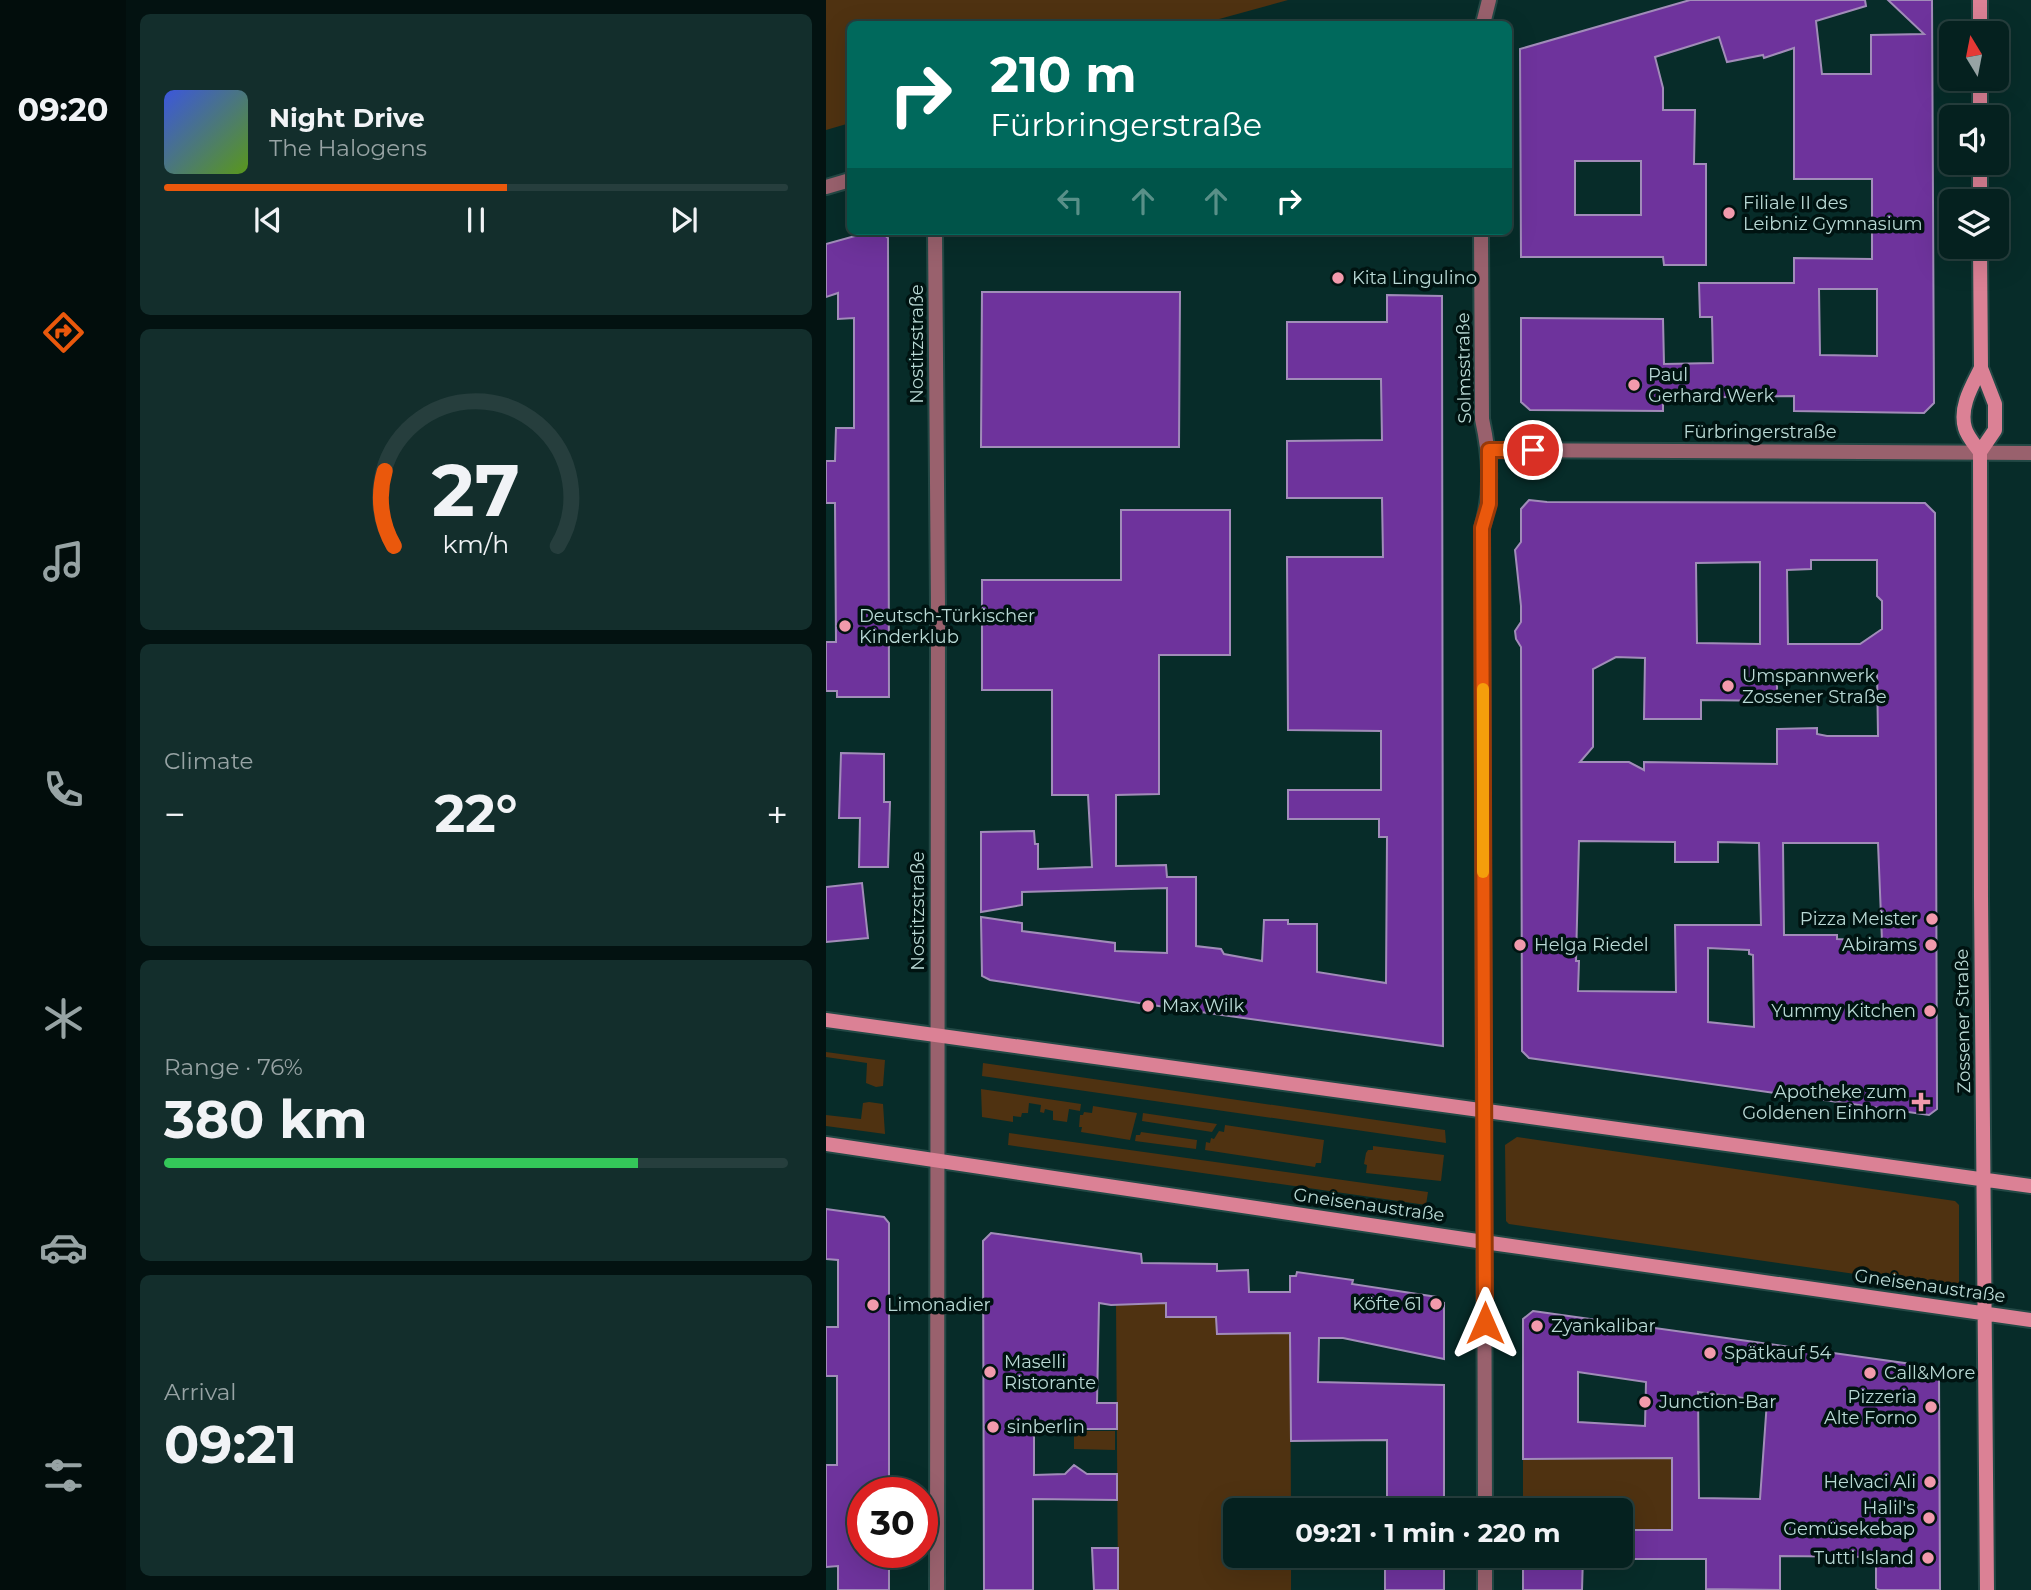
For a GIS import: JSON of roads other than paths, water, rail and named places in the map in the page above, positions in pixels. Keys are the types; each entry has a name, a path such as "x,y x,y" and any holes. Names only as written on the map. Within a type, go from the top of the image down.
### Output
{"main road":[{"path":"1980,0 1980,21"},
{"name":"Zossener Straße","path":"1980,259 1981,368 1995,404 1996,430 1980,452"},
{"name":"Zossener Straße","path":"1981,368 1965,404 1964,418 1965,429 1980,452 1987,1590"},
{"path":"826,1020 2031,1186"},
{"name":"Gneisenaustraße","path":"826,1144 2031,1320"}],"street":[{"path":"1484,21 1489,0"},
{"path":"826,187 847,181"},
{"name":"Nostitzstraße","path":"935,235 937,1590"},
{"name":"Solmsstraße","path":"1482,235 1482,419 1489,450 1489,504 1482,528 1485,1498"},
{"name":"Fürbringerstraße","path":"1489,450 2031,453"},
{"path":"1485,1568 1485,1590"}],"place":[{"name":"Filiale II des Leibniz Gymnasium","path":"1729,213"},
{"name":"Kita Lingulino","path":"1338,278"},
{"name":"Paul Gerhard Werk","path":"1634,385"},
{"name":"Deutsch-Türkischer Kinderklub","path":"845,626"},
{"name":"Umspannwerk Zossener Straße","path":"1728,686"},
{"name":"Pizza Meister","path":"1932,919"},
{"name":"Helga Riedel","path":"1520,945"},
{"name":"Abirams","path":"1931,945"},
{"name":"Max Wilk","path":"1148,1006"},
{"name":"Yummy Kitchen","path":"1930,1011"},
{"name":"Apotheke zum Goldenen Einhorn","path":"1921,1102"},
{"name":"Köfte 61","path":"1436,1304"},
{"name":"Limonadier","path":"873,1305"},
{"name":"Zyankalibar","path":"1537,1326"},
{"name":"Spätkauf 54","path":"1710,1353"},
{"name":"Maselli Ristorante","path":"990,1372"},
{"name":"Call&More","path":"1870,1373"},
{"name":"Junction-Bar","path":"1645,1402"},
{"name":"Pizzeria Alte Forno","path":"1931,1407"},
{"name":"sinberlin","path":"993,1427"},
{"name":"Helvaci Ali","path":"1930,1482"},
{"name":"Halil's Gemüsekebap","path":"1929,1518"},
{"name":"Tutti Island","path":"1928,1558"}]}
